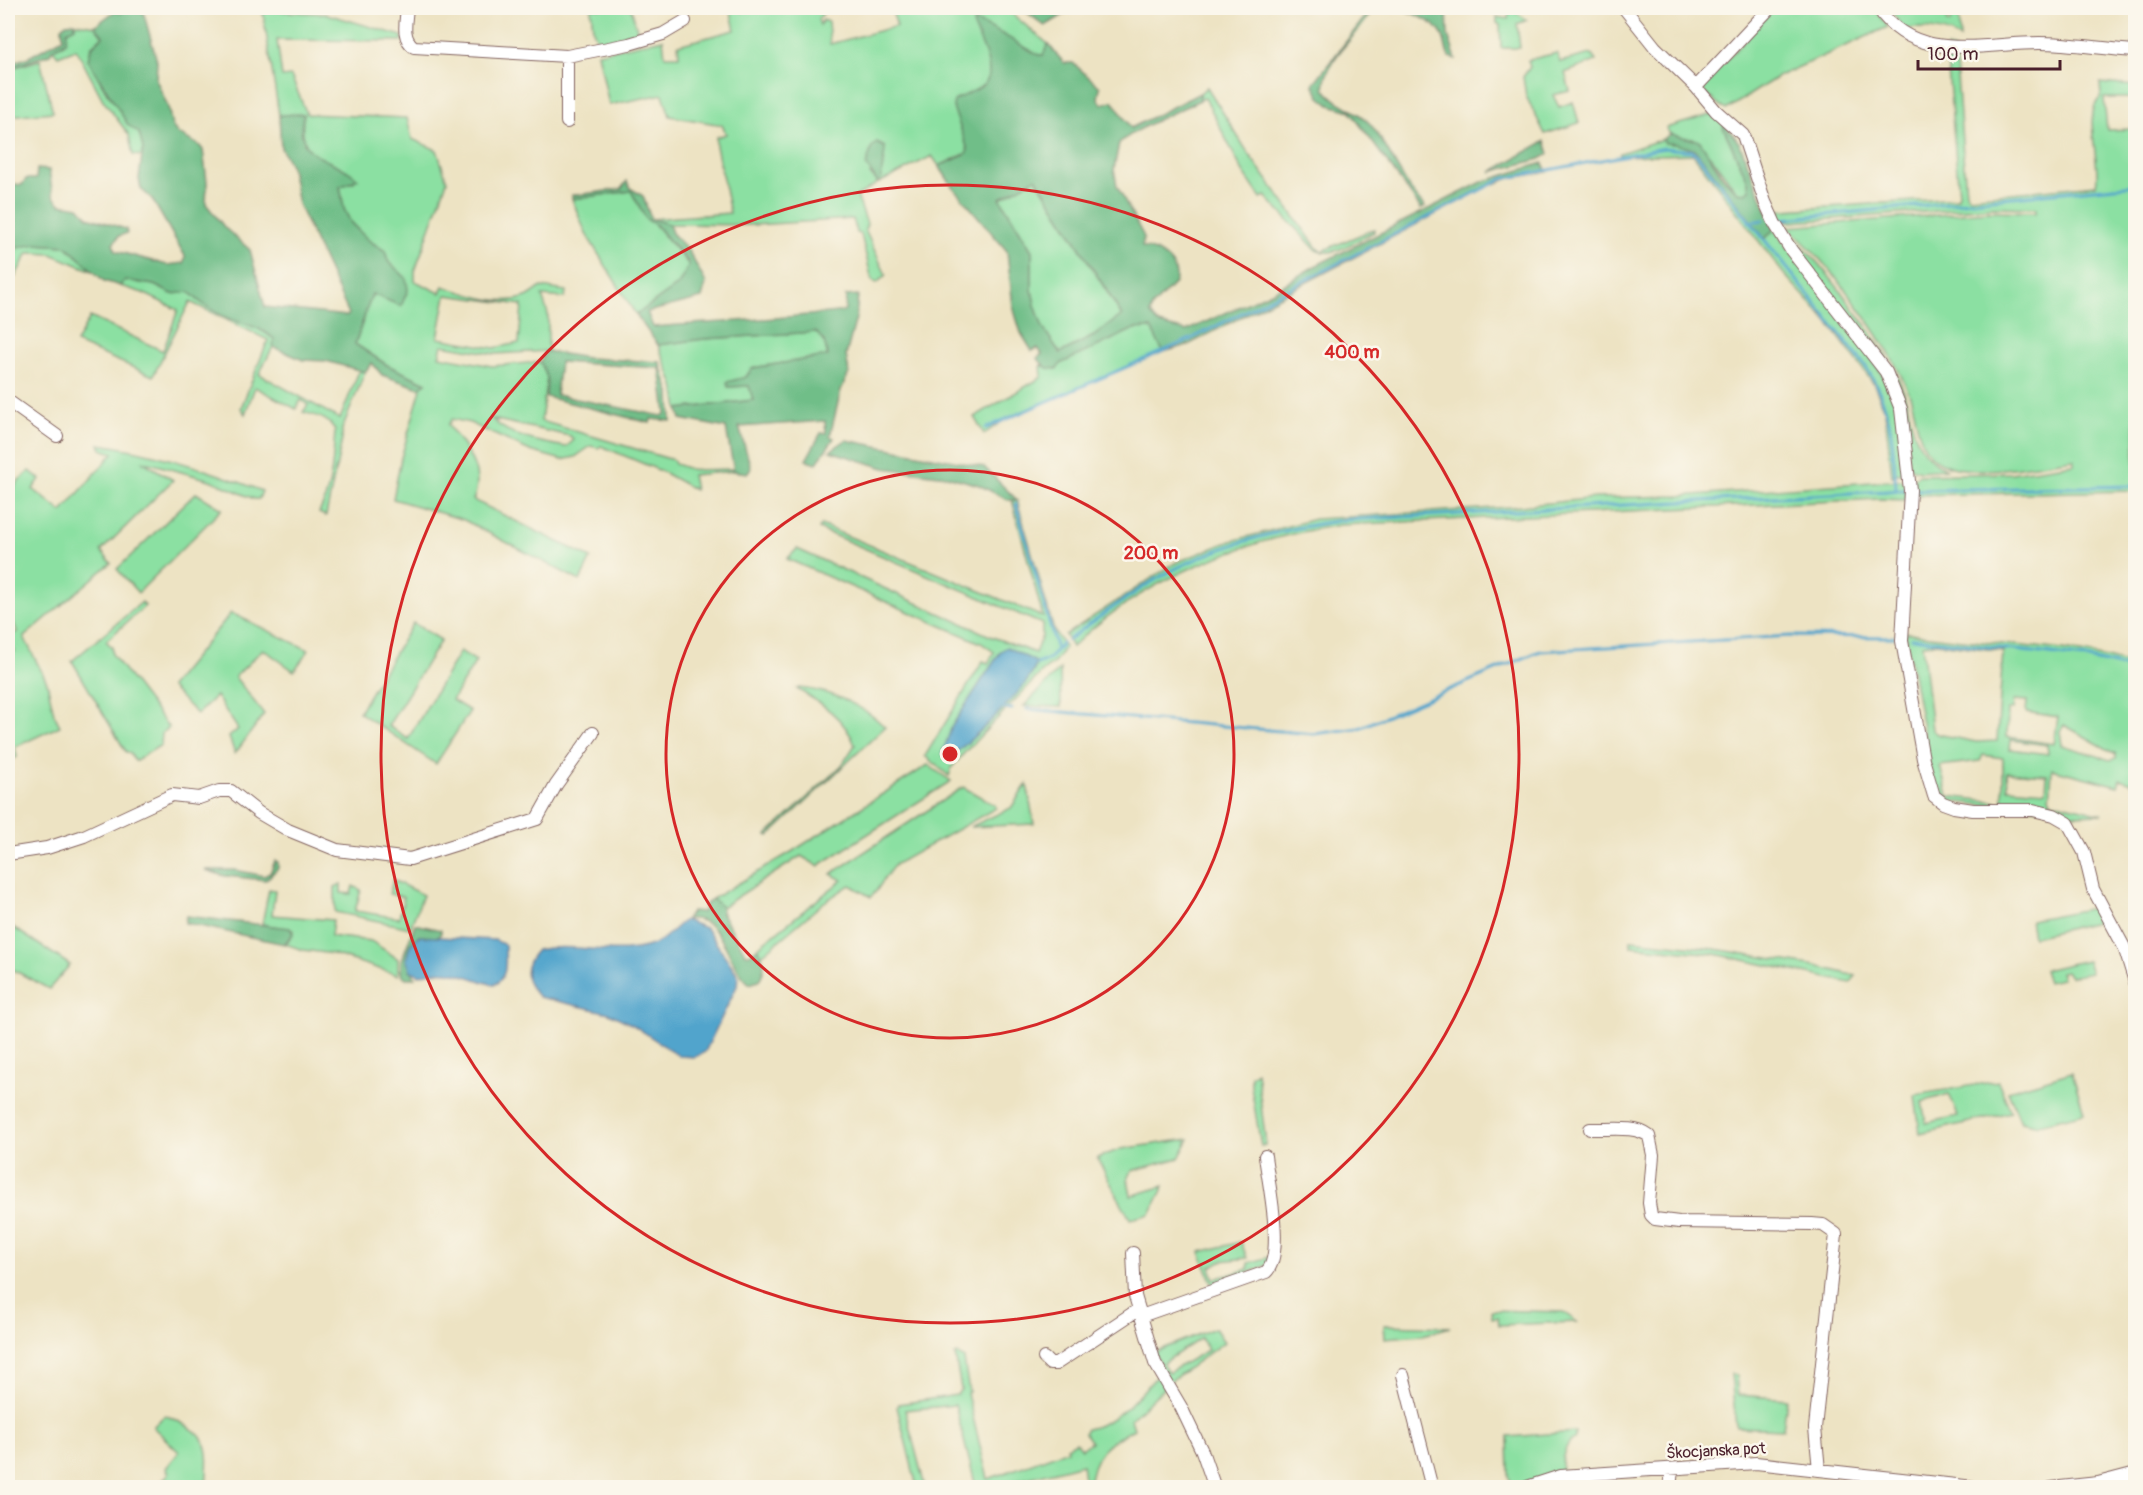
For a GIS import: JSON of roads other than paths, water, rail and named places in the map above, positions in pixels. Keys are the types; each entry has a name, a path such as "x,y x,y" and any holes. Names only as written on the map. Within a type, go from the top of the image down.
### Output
{"street":[{"path":"407,8 405,33 409,44 414,47 567,56 629,44 663,34 685,21"},
{"path":"1624,8 1655,47 1696,87 1716,111 1743,135 1765,202 1775,224 1791,250 1886,372 1898,400 1903,418 1910,490 1902,640 1923,759 1934,796 1954,807 1973,810 2033,810 2054,814 2068,823 2084,852 2093,889 2124,947 2136,984"},
{"path":"1696,87 1770,8"},
{"path":"1878,8 1891,27 1902,34 1946,46 1965,48 2064,44 2136,51"},
{"path":"567,56 567,122"},
{"path":"8,400 57,436"},
{"path":"8,854 47,848 84,836 150,803 172,795 199,798 219,791 231,790 269,819 337,850 410,859 537,819 556,785 593,732"},
{"path":"1590,1129 1629,1130 1644,1132 1649,1136 1653,1155 1649,1203 1651,1215 1655,1219 1679,1222 1812,1224 1822,1225 1836,1234 1815,1428 1819,1470"},
{"path":"1044,1358 1050,1364 1056,1364 1140,1312 1266,1272 1273,1266 1274,1230 1265,1156"},
{"path":"1133,1253 1135,1296 1155,1363 1186,1418 1215,1488"},
{"path":"1403,1375 1432,1488"},
{"name":"Škocjanska pot","path":"1524,1488 1561,1476 1756,1463 1983,1488"},
{"path":"1670,1488 1672,1470"},
{"path":"2051,1488 2097,1483 2136,1473"}],"water":[{"path":"1007,647 1036,662 1033,671 999,712 948,759 942,754 952,726 1001,651"},
{"path":"685,920 706,928 738,975 737,986 705,1052 695,1057 679,1056 633,1025 609,1013 539,997 527,980 529,962 537,950 568,948 632,950 647,947 660,941"},
{"path":"418,936 495,940 505,945 504,973 494,985 448,972 429,972 420,975 411,971 406,959 410,945"}],"waterway":[{"path":"986,428 1191,339 1502,179 1664,148 1692,151 1697,155 1866,367 1875,382 1887,412 1896,491"},
{"path":"1782,219 2136,185"},
{"path":"1749,222 1764,220"},
{"path":"1912,490 2136,486"},
{"path":"1068,640 1144,587 1177,568 1223,548 1295,528 1344,520 1906,490"},
{"path":"1016,504 1057,650"},
{"path":"1027,709 1314,734 1359,728 1540,651 1791,636 1894,637"},
{"path":"1911,638 2084,658 2136,670"},
{"path":"1037,664 1049,659 1062,643"},
{"path":"1003,708 1012,709"}]}
